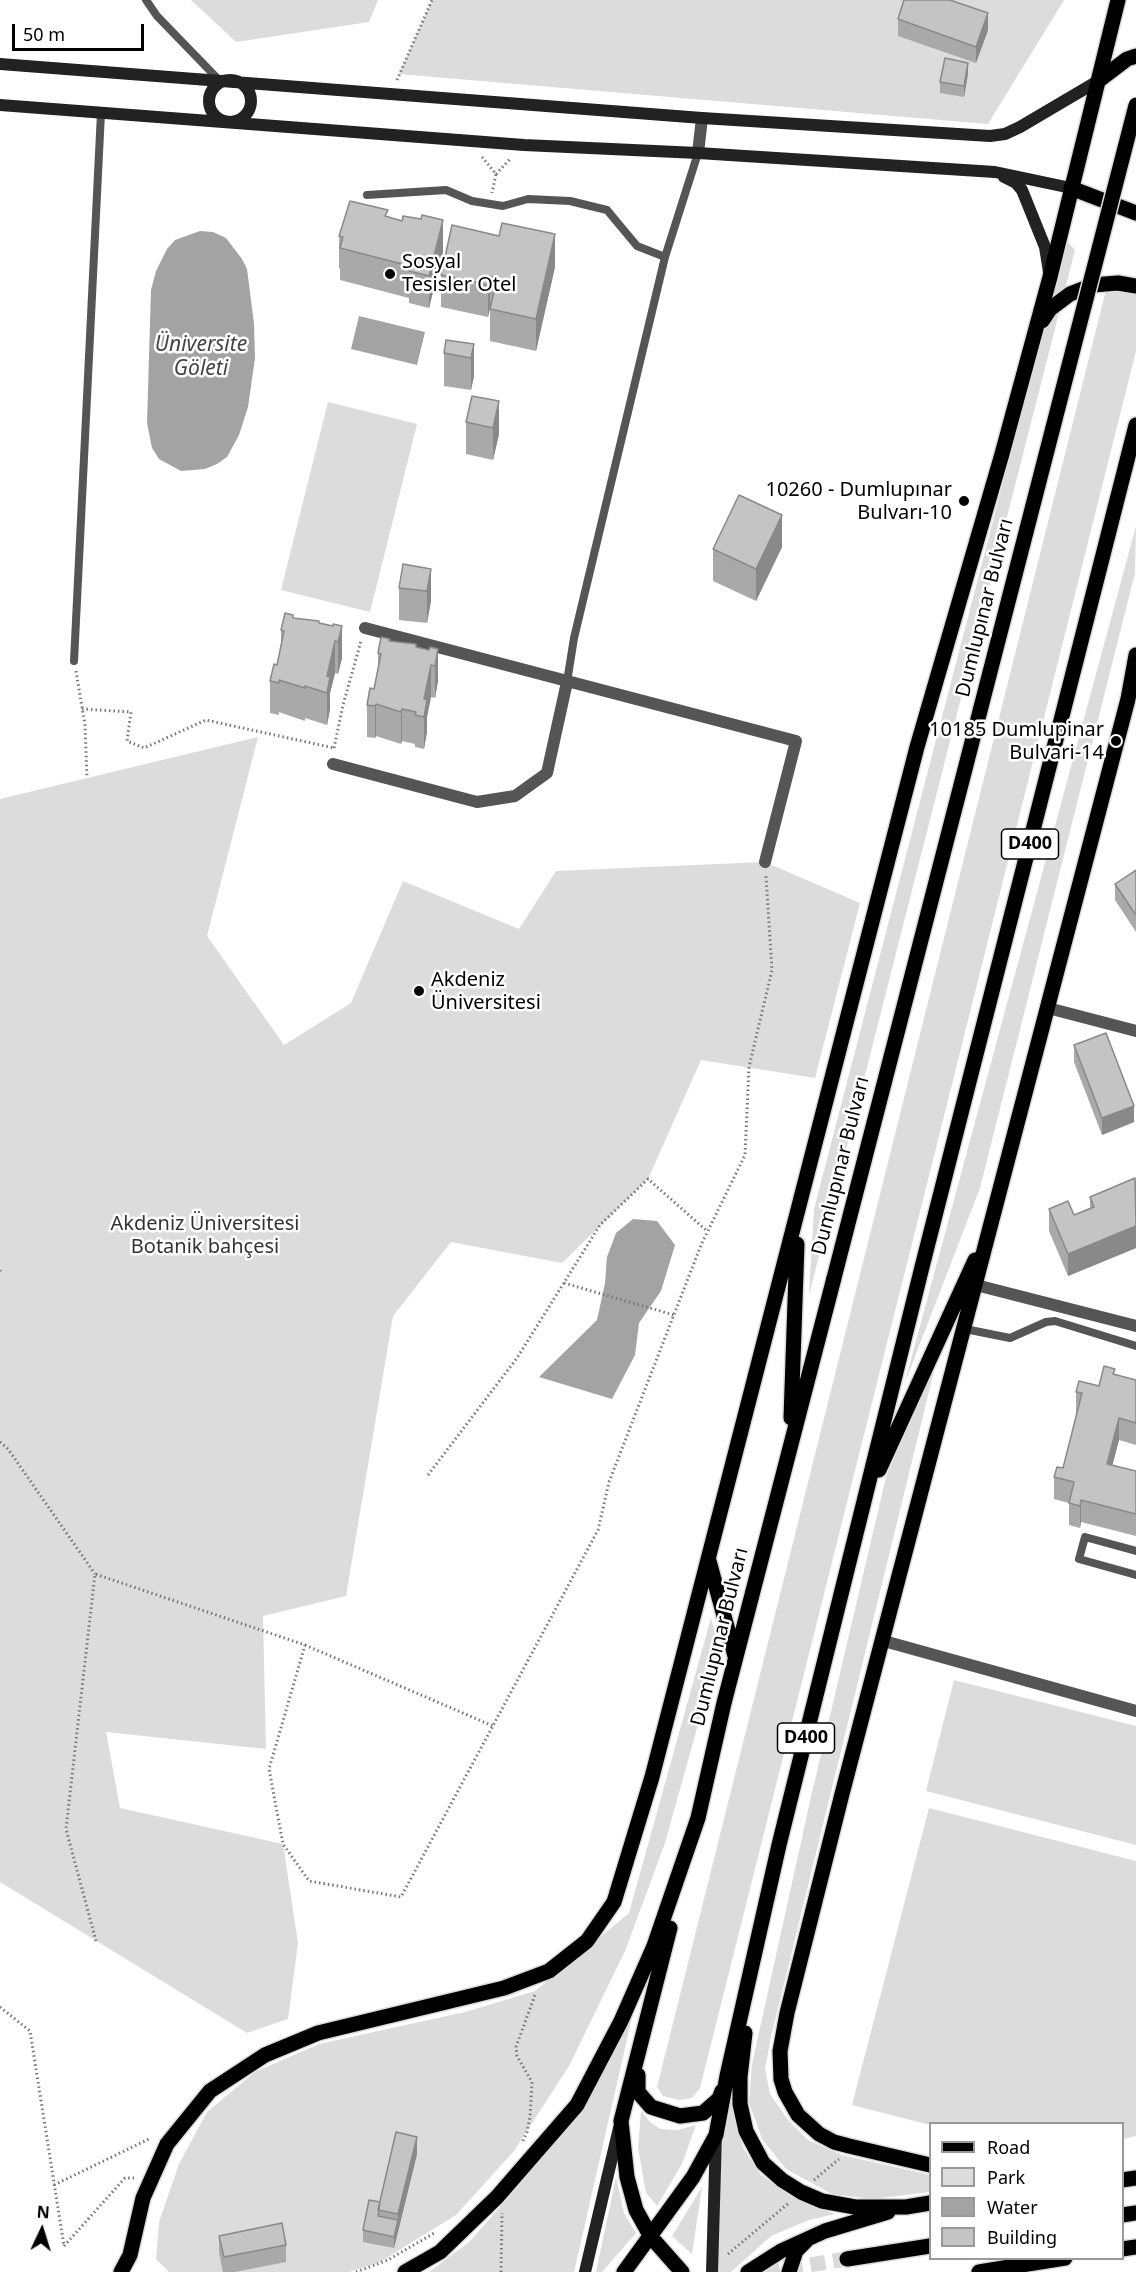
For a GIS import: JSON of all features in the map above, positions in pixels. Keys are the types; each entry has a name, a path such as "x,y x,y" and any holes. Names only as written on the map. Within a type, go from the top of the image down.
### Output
{"main road":[{"path":"122,2272 130,2255 143,2198 167,2144 210,2091 265,2055 318,2033 504,1988 549,1971 587,1941 614,1902 652,1777 709,1561 917,747 1002,454 1050,277 1118,0"},
{"path":"1098,81 1127,59 1136,56"},
{"name":"Dumlupınar Bulvarı","path":"405,2272 440,2252 497,2197 577,2105 621,2021 654,1946 698,1818 790,1446 1136,105"},
{"path":"1071,188 1136,213"},
{"path":"1036,329 1050,309 1070,294 1093,285 1118,283 1136,286"},
{"name":"D400","path":"716,2135 779,1845 923,1263 1136,425"},
{"path":"929,2165 834,2142 819,2134 798,2115 783,2085 780,2052 787,2013 817,1892 1128,699 1136,655"},
{"path":"790,1446 798,1214"},
{"path":"864,1504 993,1221"},
{"path":"709,1561 736,1659"},
{"path":"682,2272 651,2236 636,2210 627,2177 621,2121 698,1818"},
{"path":"752,1973 740,2077 740,2104 746,2131 763,2163 782,2180 822,2201 855,2207 906,2207 929,2204"},
{"path":"639,2051 638,2092 651,2107 680,2116 703,2113 719,2099 727,2076"},
{"path":"624,2272 693,2176 716,2135"},
{"path":"748,2272 781,2251 825,2231 906,2207"},
{"path":"789,2272 796,2251 808,2238"},
{"path":"848,2259 929,2246"},
{"path":"979,2272 1058,2260"}],"street":[{"path":"0,64 702,118 990,136 1005,134 1020,127 1098,81"},
{"path":"224,80 246,87 251,103 244,117 229,123 214,116 208,100 215,86 224,80"},
{"path":"0,105 470,141 995,172 1071,188"},
{"path":"698,153 702,118"},
{"path":"995,172 1016,183 1022,190 1045,247 1050,277"},
{"path":"365,628 796,741 765,862"},
{"path":"333,764 477,802 515,796 548,773 567,682"},
{"path":"1048,1008 1136,1031"},
{"path":"976,1285 1136,1326"},
{"path":"884,1641 1136,1711"},
{"path":"585,2272 621,2121"},
{"name":"D400","path":"711,2272 716,2135"}],"lane":[{"path":"146,0 157,16 224,80"},
{"path":"74,661 101,113"},
{"path":"567,682 574,638 665,257 698,153"},
{"path":"367,195 446,190 472,201 503,206 528,199 570,201 607,210 637,246 665,257"},
{"path":"965,1329 1010,1338 1046,1322 1056,1321 1136,1346"},
{"path":"1136,1551 1084,1537 1079,1559 1136,1575"}],"path":[{"path":"392,93 432,0"},
{"path":"470,141 496,174 490,204"},
{"path":"333,764 343,705 365,628"},
{"path":"74,661 85,724 87,778"},
{"path":"82,708 131,712 128,741 144,748 206,720 334,748"},
{"path":"305,1645 269,1769 283,1844 309,1881 401,1896 598,1530 609,1482 674,1315 708,1231 745,1155 748,1067 772,970 765,862"},
{"path":"428,1475 517,1358 600,1225 648,1179 708,1231"},
{"path":"564,1283 674,1315"},
{"path":"0,1442 8,1449 95,1574 305,1645 493,1726"},
{"path":"95,1574 66,1829 96,1941"},
{"path":"521,2145 527,2133 532,2082 517,2056 516,2047 542,1974"},
{"path":"0,2007 30,2031 64,2246 125,2178 152,2178"},
{"path":"54,2185 155,2136"},
{"path":"726,2261 729,2253 845,2155 849,2146"},
{"path":"497,2197 502,2209 501,2272"},
{"path":"356,2272 387,2260 443,2226"}],"green space":[{"path":"191,0 378,0 369,22 236,42"},
{"path":"432,0 1064,0 988,124 399,74"},
{"path":"1066,240 1075,250 809,1295 814,1209"},
{"path":"1106,290 1136,295 1136,351 700,2088 692,2098 679,2100 663,2096 657,2087"},
{"path":"328,402 417,424 370,612 281,590"},
{"path":"1136,526 1135,573 980,1188 904,1385"},
{"name":"Akdeniz Üniversitesi Botanik bahçesi","path":"258,737 207,936 284,1045 351,1003 403,881 519,929 556,871 765,862 860,903 815,1078 701,1060 648,1179 562,1263 451,1242 393,1316 346,1596 263,1616 266,1749 106,1732 120,1808 283,1844 298,1943 288,2019 247,2033 0,1882 0,799"},
{"path":"936,1363 765,2069 770,2094 788,2120 808,2140 842,2155 929,2175 929,2192 873,2199 832,2194 786,2169 762,2139 749,2103 752,2064 811,1797 886,1477"},
{"path":"711,1618 719,1649 665,1843 625,1951 569,2066 514,2151 456,2215 380,2262 349,2272 169,2272 156,2259 159,2222 179,2164 207,2112 255,2072 319,2044 465,2012 535,1991 629,1913"},
{"path":"954,1680 1136,1726 1136,1845 926,1791"},
{"path":"929,1808 1136,1861 1136,2136 1124,2139 1124,2122 929,2122 929,2125 852,2105"},
{"path":"633,2013 574,2272 429,2272 469,2242 517,2188 589,2100"},
{"path":"731,2083 743,2148 761,2175 790,2196 835,2214 809,2220 771,2236 731,2272 715,2272 723,2129"},
{"path":"641,2111 660,2129 678,2130 696,2125 682,2164 657,2206 646,2193 638,2148"},
{"path":"616,2177 624,2213 636,2233 602,2272 596,2272"},
{"path":"702,2187 692,2254 672,2236"}],"water":[{"name":"Üniversite Göleti","path":"200,231 213,232 226,238 247,269 254,324 255,358 248,407 239,435 227,457 205,469 181,471 159,459 152,448 147,423 151,290 156,271 167,249 175,240"},
{"path":"359,316 425,332 417,365 351,349"},
{"path":"633,1219 657,1221 675,1245 661,1291 639,1323 635,1355 612,1399 539,1377 597,1320 605,1283 607,1257 616,1233"}],"building":[{"path":"904,0 950,0 988,13 976,47 898,19"},
{"path":"945,58 968,63 964,86 940,82"},
{"path":"350,201 388,210 385,216 402,221 403,216 421,219 422,215 443,220 429,276 409,271 410,266 340,248 343,237 339,236"},
{"path":"502,223 555,234 536,319 490,309 497,278 490,276 488,285 441,275 452,225 499,236"},
{"path":"446,340 474,344 471,358 444,353"},
{"path":"472,396 499,401 493,428 466,422"},
{"path":"739,495 782,515 756,569 713,549"},
{"path":"403,564 431,569 427,591 399,588"},
{"path":"285,613 293,615 293,618 342,626 338,642 335,641 327,676 330,677 327,693 279,680 279,683 270,681 274,664 277,665"},
{"path":"381,637 390,639 389,641 416,644 416,647 429,650 430,647 438,649 435,666 431,665 424,699 427,700 424,717 415,715 416,712 402,709 401,712 376,704 375,706 367,705 370,688 374,689 381,654 378,653"},
{"path":"1136,870 1136,915 1115,884"},
{"path":"1106,1033 1134,1106 1102,1118 1074,1045"},
{"path":"1135,1178 1136,1226 1068,1254 1049,1209 1068,1201 1074,1215 1094,1207 1090,1197"},
{"path":"1104,1366 1115,1369 1113,1374 1136,1380 1136,1423 1119,1418 1107,1464 1136,1471 1136,1514 1081,1500 1080,1506 1069,1503 1074,1482 1054,1477 1057,1467 1063,1468 1082,1393 1076,1392 1079,1381 1099,1386"},
{"path":"396,2132 417,2137 398,2214 378,2210"},
{"path":"369,2200 380,2202 378,2216 398,2220 394,2237 363,2230"},
{"path":"282,2223 286,2245 224,2257 219,2236"}],"tunnel":[{"path":"765,2272 847,2259"}],"place":[{"name":"Sosyal Tesisler Otel","path":"390,274"},
{"name":"10260 - Dumlupınar Bulvarı-10","path":"964,501"},
{"name":"10185 Dumlupinar Bulvari-14","path":"1116,741"},
{"name":"Akdeniz Üniversitesi","path":"419,991"}]}
